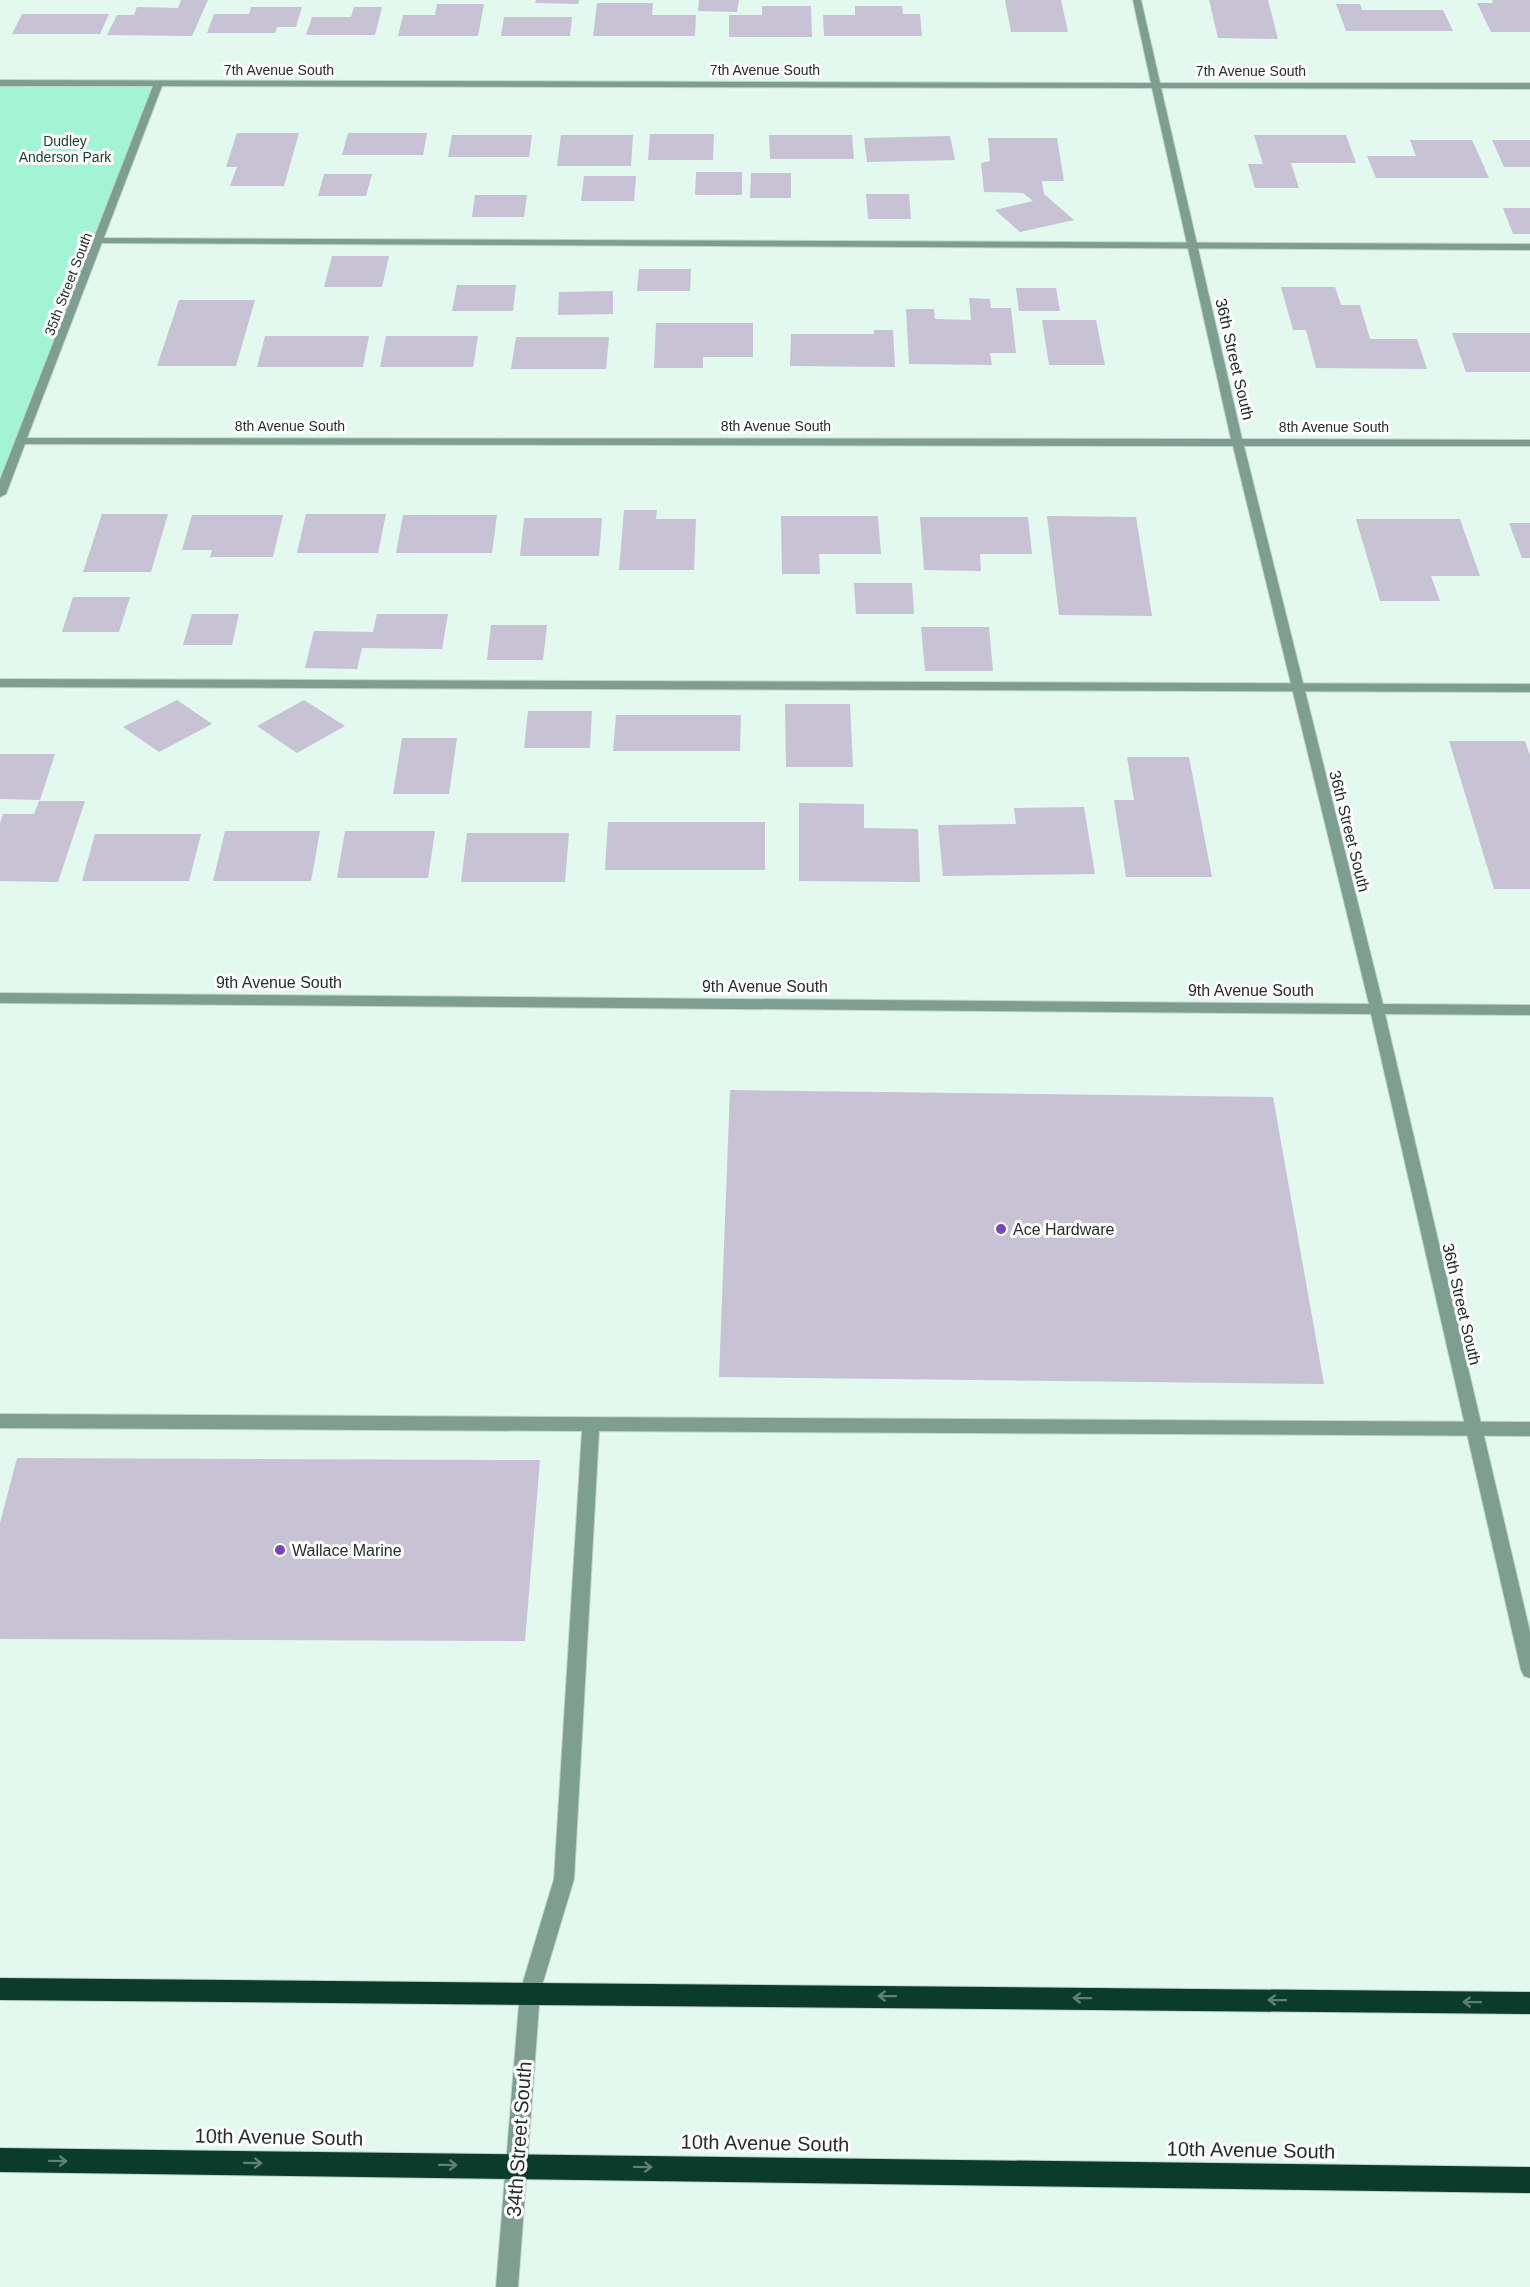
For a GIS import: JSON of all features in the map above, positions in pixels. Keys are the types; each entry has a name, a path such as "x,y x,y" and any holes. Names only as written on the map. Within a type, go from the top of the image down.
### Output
{"highway":[{"path":"0,1989 530,1992 1530,2003"},
{"name":"10th Avenue South","path":"0,2160 1530,2180"}],"street":[{"name":"36th Street South","path":"1137,0 1237,441 1377,1009 1530,1670"},
{"name":"7th Avenue South","path":"0,83 1530,86"},
{"name":"35th Street South","path":"0,494 159,83"},
{"path":"99,241 1530,247"},
{"name":"8th Avenue South","path":"21,441 1530,443"},
{"path":"0,683 1530,688"},
{"name":"9th Avenue South","path":"0,998 1530,1010"},
{"path":"0,1421 1530,1429"},
{"name":"34th Street South","path":"507,2287 530,1992 564,1879 591,1424"}],"green space":[{"name":"Dudley Anderson Park","path":"0,83 159,83 0,488"}],"building":[{"path":"181,0 208,0 192,36 107,35 117,15 134,15 137,7 178,8"},
{"path":"536,0 579,0 578,4 535,3"},
{"path":"699,0 739,0 737,12 698,11"},
{"path":"1005,0 1061,0 1068,32 1011,32"},
{"path":"1209,0 1268,0 1278,39 1218,38"},
{"path":"1492,0 1530,0 1530,32 1491,32 1477,3 1493,3"},
{"path":"597,3 653,3 652,15 696,15 695,36 593,36"},
{"path":"437,4 484,4 478,36 398,36 403,15 435,15"},
{"path":"1336,4 1360,4 1362,10 1443,10 1453,31 1346,31"},
{"path":"762,6 811,6 812,37 729,37 729,15 762,15"},
{"path":"855,6 902,6 903,14 920,14 922,36 824,36 823,15 855,15"},
{"path":"251,7 302,7 296,27 277,27 275,33 207,33 214,14 249,14"},
{"path":"354,7 382,7 375,35 306,35 312,17 351,17"},
{"path":"22,14 109,14 100,34 12,34"},
{"path":"504,17 572,17 570,36 501,36"},
{"path":"237,133 299,133 284,186 230,186 237,167 226,167"},
{"path":"348,133 427,133 423,155 342,155"},
{"path":"650,134 714,134 713,160 648,160"},
{"path":"452,135 532,135 529,157 448,157"},
{"path":"561,135 633,135 631,166 557,166"},
{"path":"769,135 852,135 854,159 770,159"},
{"path":"1254,135 1346,135 1356,163 1291,163 1299,188 1255,188 1248,164 1263,164"},
{"path":"950,136 955,160 867,162 864,138"},
{"path":"988,138 1057,138 1064,181 1042,181 1044,194 1074,220 1020,232 995,210 1033,201 1023,193 984,192 981,163 990,161"},
{"path":"1410,140 1472,140 1489,178 1376,178 1367,156 1416,156"},
{"path":"1492,140 1530,140 1530,167 1504,167"},
{"path":"696,172 742,172 742,195 695,195"},
{"path":"751,173 791,173 791,198 750,198"},
{"path":"324,174 372,174 366,196 318,196"},
{"path":"584,176 636,176 634,201 581,201"},
{"path":"866,194 909,194 911,219 868,219"},
{"path":"475,195 527,195 524,217 472,217"},
{"path":"1503,208 1530,208 1530,234 1513,234"},
{"path":"332,256 389,256 382,287 324,287"},
{"path":"639,269 691,269 690,291 637,291"},
{"path":"457,285 516,285 513,311 452,311"},
{"path":"1281,287 1335,287 1341,305 1360,305 1370,339 1417,339 1427,369 1316,368 1306,330 1293,330"},
{"path":"1016,288 1056,288 1060,311 1019,311"},
{"path":"613,291 613,314 558,315 559,292"},
{"path":"969,298 990,299 991,308 1011,308 1016,353 990,353 992,365 909,364 906,309 934,309 935,319 971,320"},
{"path":"179,300 255,300 236,366 157,366"},
{"path":"1042,320 1096,320 1105,365 1049,365"},
{"path":"656,323 753,323 753,357 703,357 703,368 654,368"},
{"path":"874,330 893,330 895,367 790,366 791,334 874,334"},
{"path":"1452,333 1530,333 1530,372 1466,372"},
{"path":"265,336 369,336 363,367 257,367"},
{"path":"386,336 478,336 473,367 380,367"},
{"path":"516,337 609,337 606,369 511,369"},
{"path":"624,510 657,510 656,519 696,519 694,570 619,570"},
{"path":"102,514 168,514 151,572 83,572"},
{"path":"306,514 386,514 378,553 297,553"},
{"path":"192,515 283,515 273,557 210,557 212,550 182,550"},
{"path":"403,515 497,515 492,553 396,553"},
{"path":"781,516 878,516 881,554 819,554 820,574 782,574"},
{"path":"1047,516 1136,517 1152,616 1059,615"},
{"path":"920,517 1028,517 1032,554 980,554 981,571 924,570"},
{"path":"524,518 602,518 599,556 520,556"},
{"path":"1356,519 1460,519 1480,576 1431,576 1440,601 1380,601"},
{"path":"1509,523 1530,523 1530,558 1522,558"},
{"path":"854,583 912,583 914,614 856,614"},
{"path":"73,597 130,597 119,632 62,632"},
{"path":"192,614 239,614 232,645 183,645"},
{"path":"377,614 448,614 442,649 362,648 357,669 305,668 314,631 373,632"},
{"path":"491,625 547,625 543,660 487,660"},
{"path":"921,627 989,627 993,671 925,671"},
{"path":"177,700 212,724 159,752 123,727"},
{"path":"304,700 345,726 297,753 257,726"},
{"path":"785,704 850,704 853,767 786,767"},
{"path":"528,711 592,711 590,748 524,748"},
{"path":"616,715 741,715 740,751 613,751"},
{"path":"402,738 457,738 449,794 393,794"},
{"path":"1449,741 1525,741 1530,756 1530,889 1494,889"},
{"path":"0,754 55,754 40,800 0,799"},
{"path":"1127,757 1189,757 1212,877 1126,877 1114,800 1134,800"},
{"path":"39,801 85,801 58,882 0,881 0,823 3,814 34,814"},
{"path":"799,803 864,804 864,828 918,829 920,882 799,881"},
{"path":"1084,807 1095,874 943,876 938,825 1016,824 1014,808"},
{"path":"608,822 765,822 765,870 605,870"},
{"path":"225,831 320,831 311,881 213,881"},
{"path":"345,831 435,831 428,878 337,878"},
{"path":"467,833 569,833 565,882 461,882"},
{"path":"95,834 201,834 189,881 82,881"},
{"path":"730,1090 1273,1097 1324,1384 719,1377"},
{"path":"17,1458 540,1460 525,1641 0,1639 0,1523"}],"place":[{"name":"Ace Hardware","path":"1001,1229"},
{"name":"Wallace Marine","path":"280,1550"}]}
